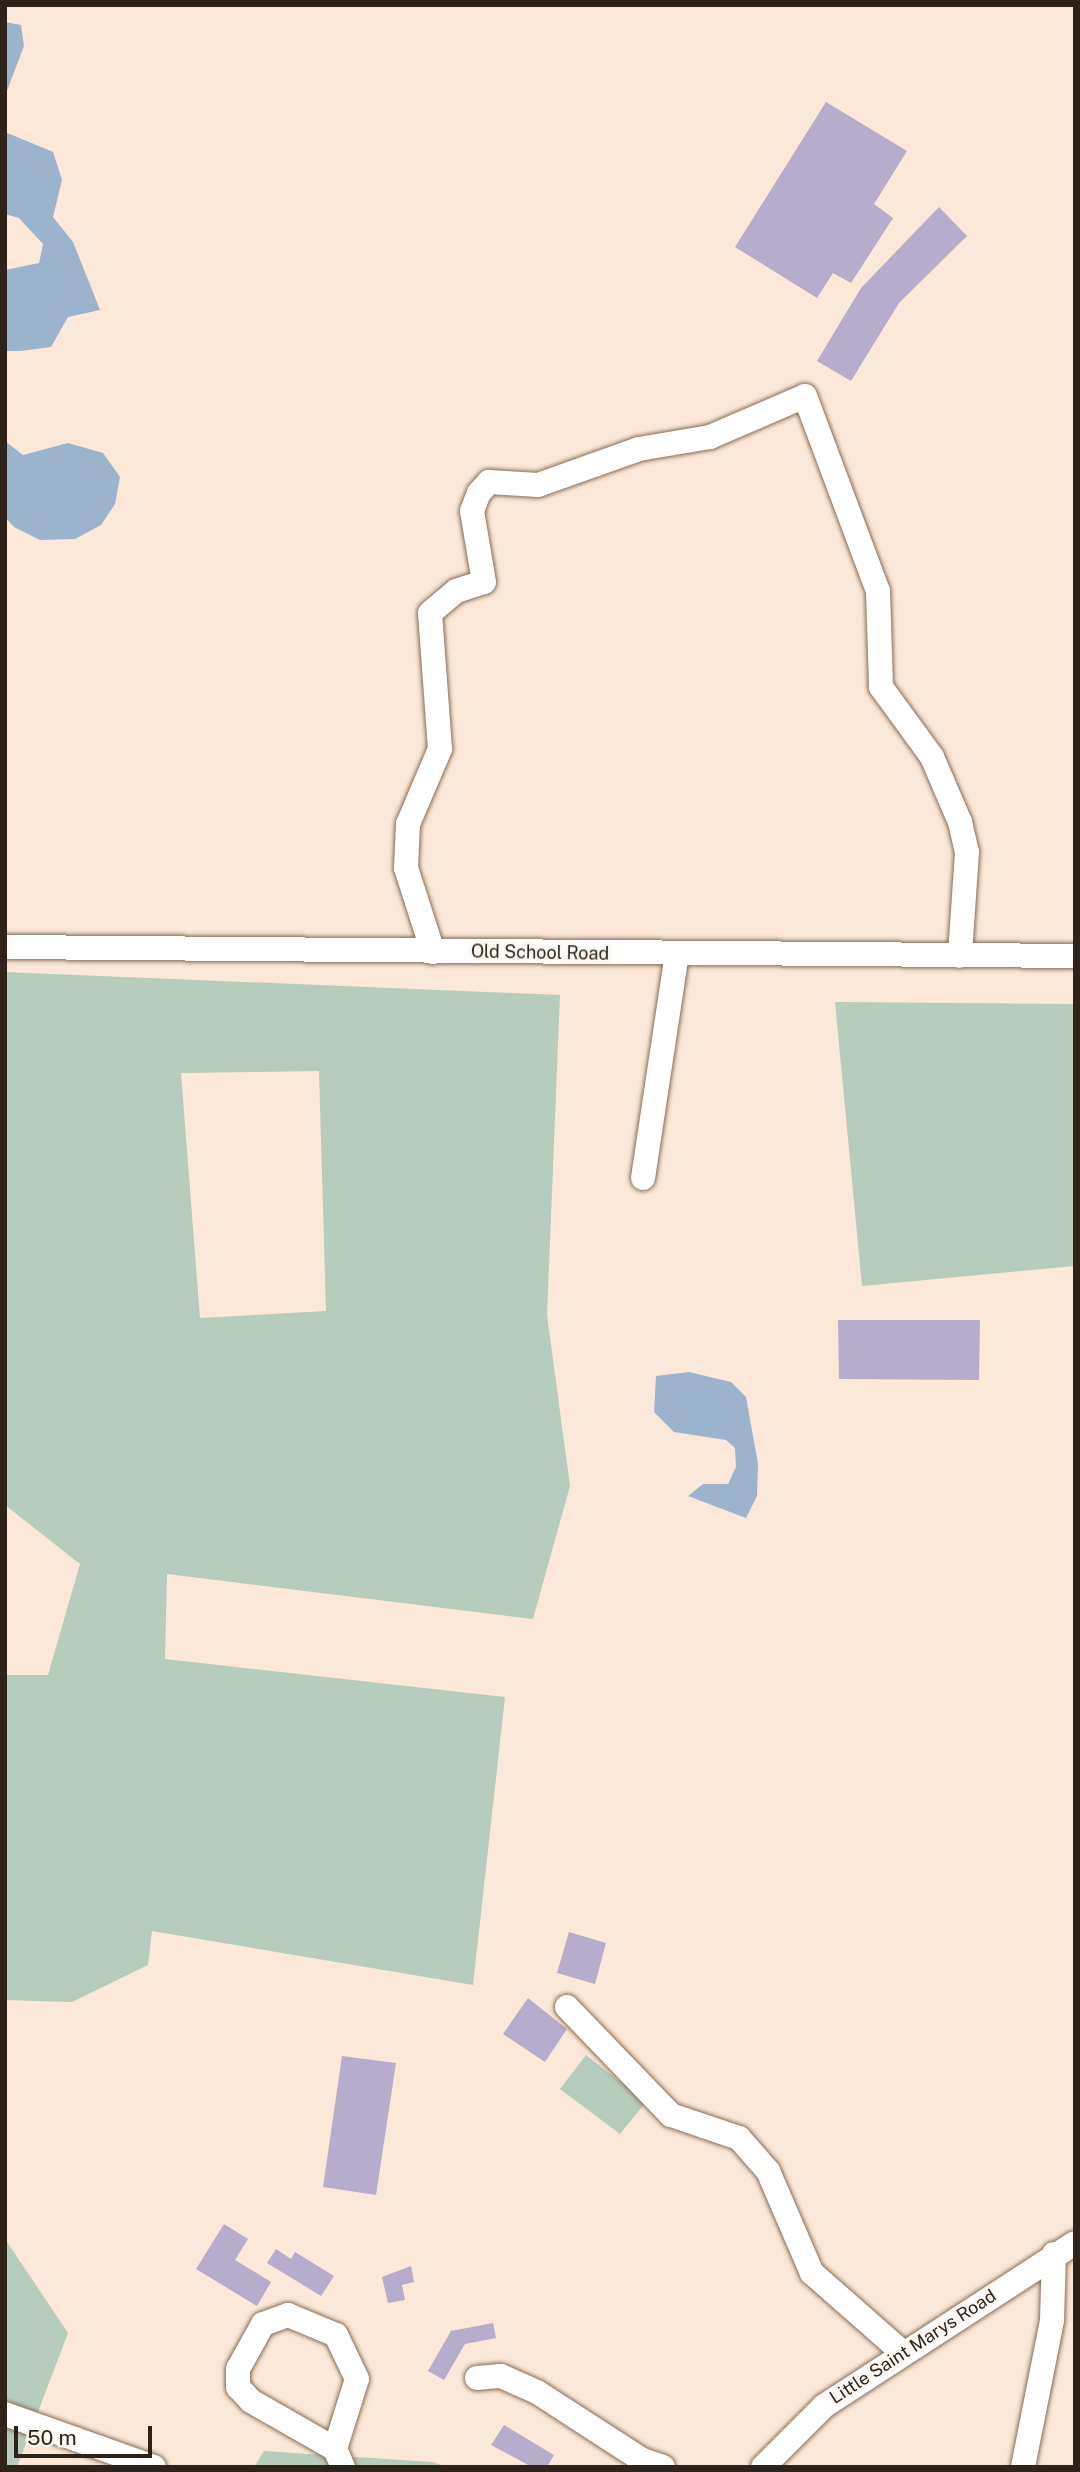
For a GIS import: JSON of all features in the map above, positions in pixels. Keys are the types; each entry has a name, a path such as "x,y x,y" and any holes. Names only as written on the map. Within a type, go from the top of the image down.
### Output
{"street":[{"path":"433,952 406,868 408,824 440,749 430,613 456,591 484,582 472,511 479,493 489,482 538,485 639,449 710,437 805,396 878,591 881,687 932,757 960,822 967,852 960,956"},
{"name":"Old School Road","path":"5,947 1075,956"},
{"path":"643,1178 677,954"},
{"path":"567,2007 671,2115 739,2138 768,2171 812,2273 903,2353"},
{"path":"1023,2467 1064,2248"},
{"name":"Little Saint Marys Road","path":"763,2467 824,2406 1064,2248"},
{"path":"288,2315 336,2335 357,2379 339,2458 251,2401 238,2387 238,2369 263,2324 288,2315"},
{"path":"477,2378 501,2376 537,2392 642,2460 663,2467"},
{"path":"5,2414 154,2467"}],"green space":[{"path":"5,972 560,995 547,1315 570,1486 533,1619 167,1574 165,1659 505,1697 473,1985 152,1931 148,1965 72,2002 5,2000 5,1675 48,1675 80,1564 5,1505","holes":["319,1071 326,1311 200,1318 181,1073"]},
{"path":"835,1002 1075,1004 1075,1266 862,1286"},
{"path":"586,2055 646,2102 620,2134 560,2089"},
{"path":"5,2239 68,2333 17,2467 5,2467"},
{"path":"264,2451 432,2462 448,2467 254,2467"}],"water":[{"path":"5,22 21,25 24,46 5,96"},
{"path":"5,132 53,152 62,180 53,217 73,242 100,310 68,317 51,347 5,351 5,270 39,263 43,244 19,218 5,214"},
{"path":"5,441 23,455 68,443 103,453 120,477 115,504 101,525 75,539 40,540 14,527 5,517"},
{"path":"689,1372 731,1382 746,1397 758,1464 757,1496 746,1518 688,1496 703,1484 728,1484 736,1467 735,1448 726,1440 674,1432 654,1412 656,1376"}],"building":[{"path":"826,102 907,151 874,204 893,218 851,283 833,273 817,298 735,247"},
{"path":"939,207 967,236 899,303 851,381 817,361 861,288"},
{"path":"838,1320 980,1320 979,1380 839,1379"},
{"path":"569,1932 606,1943 595,1984 557,1973"},
{"path":"528,1998 567,2029 545,2062 503,2034"},
{"path":"342,2056 396,2063 376,2195 323,2187"},
{"path":"224,2224 248,2239 235,2260 271,2282 257,2306 196,2269"},
{"path":"276,2249 291,2259 295,2252 334,2276 321,2296 267,2263"},
{"path":"411,2266 414,2282 402,2285 405,2300 388,2303 382,2277"},
{"path":"493,2323 496,2338 465,2344 444,2380 428,2371 451,2331"},
{"path":"504,2425 554,2455 547,2467 532,2467 491,2445"}]}
